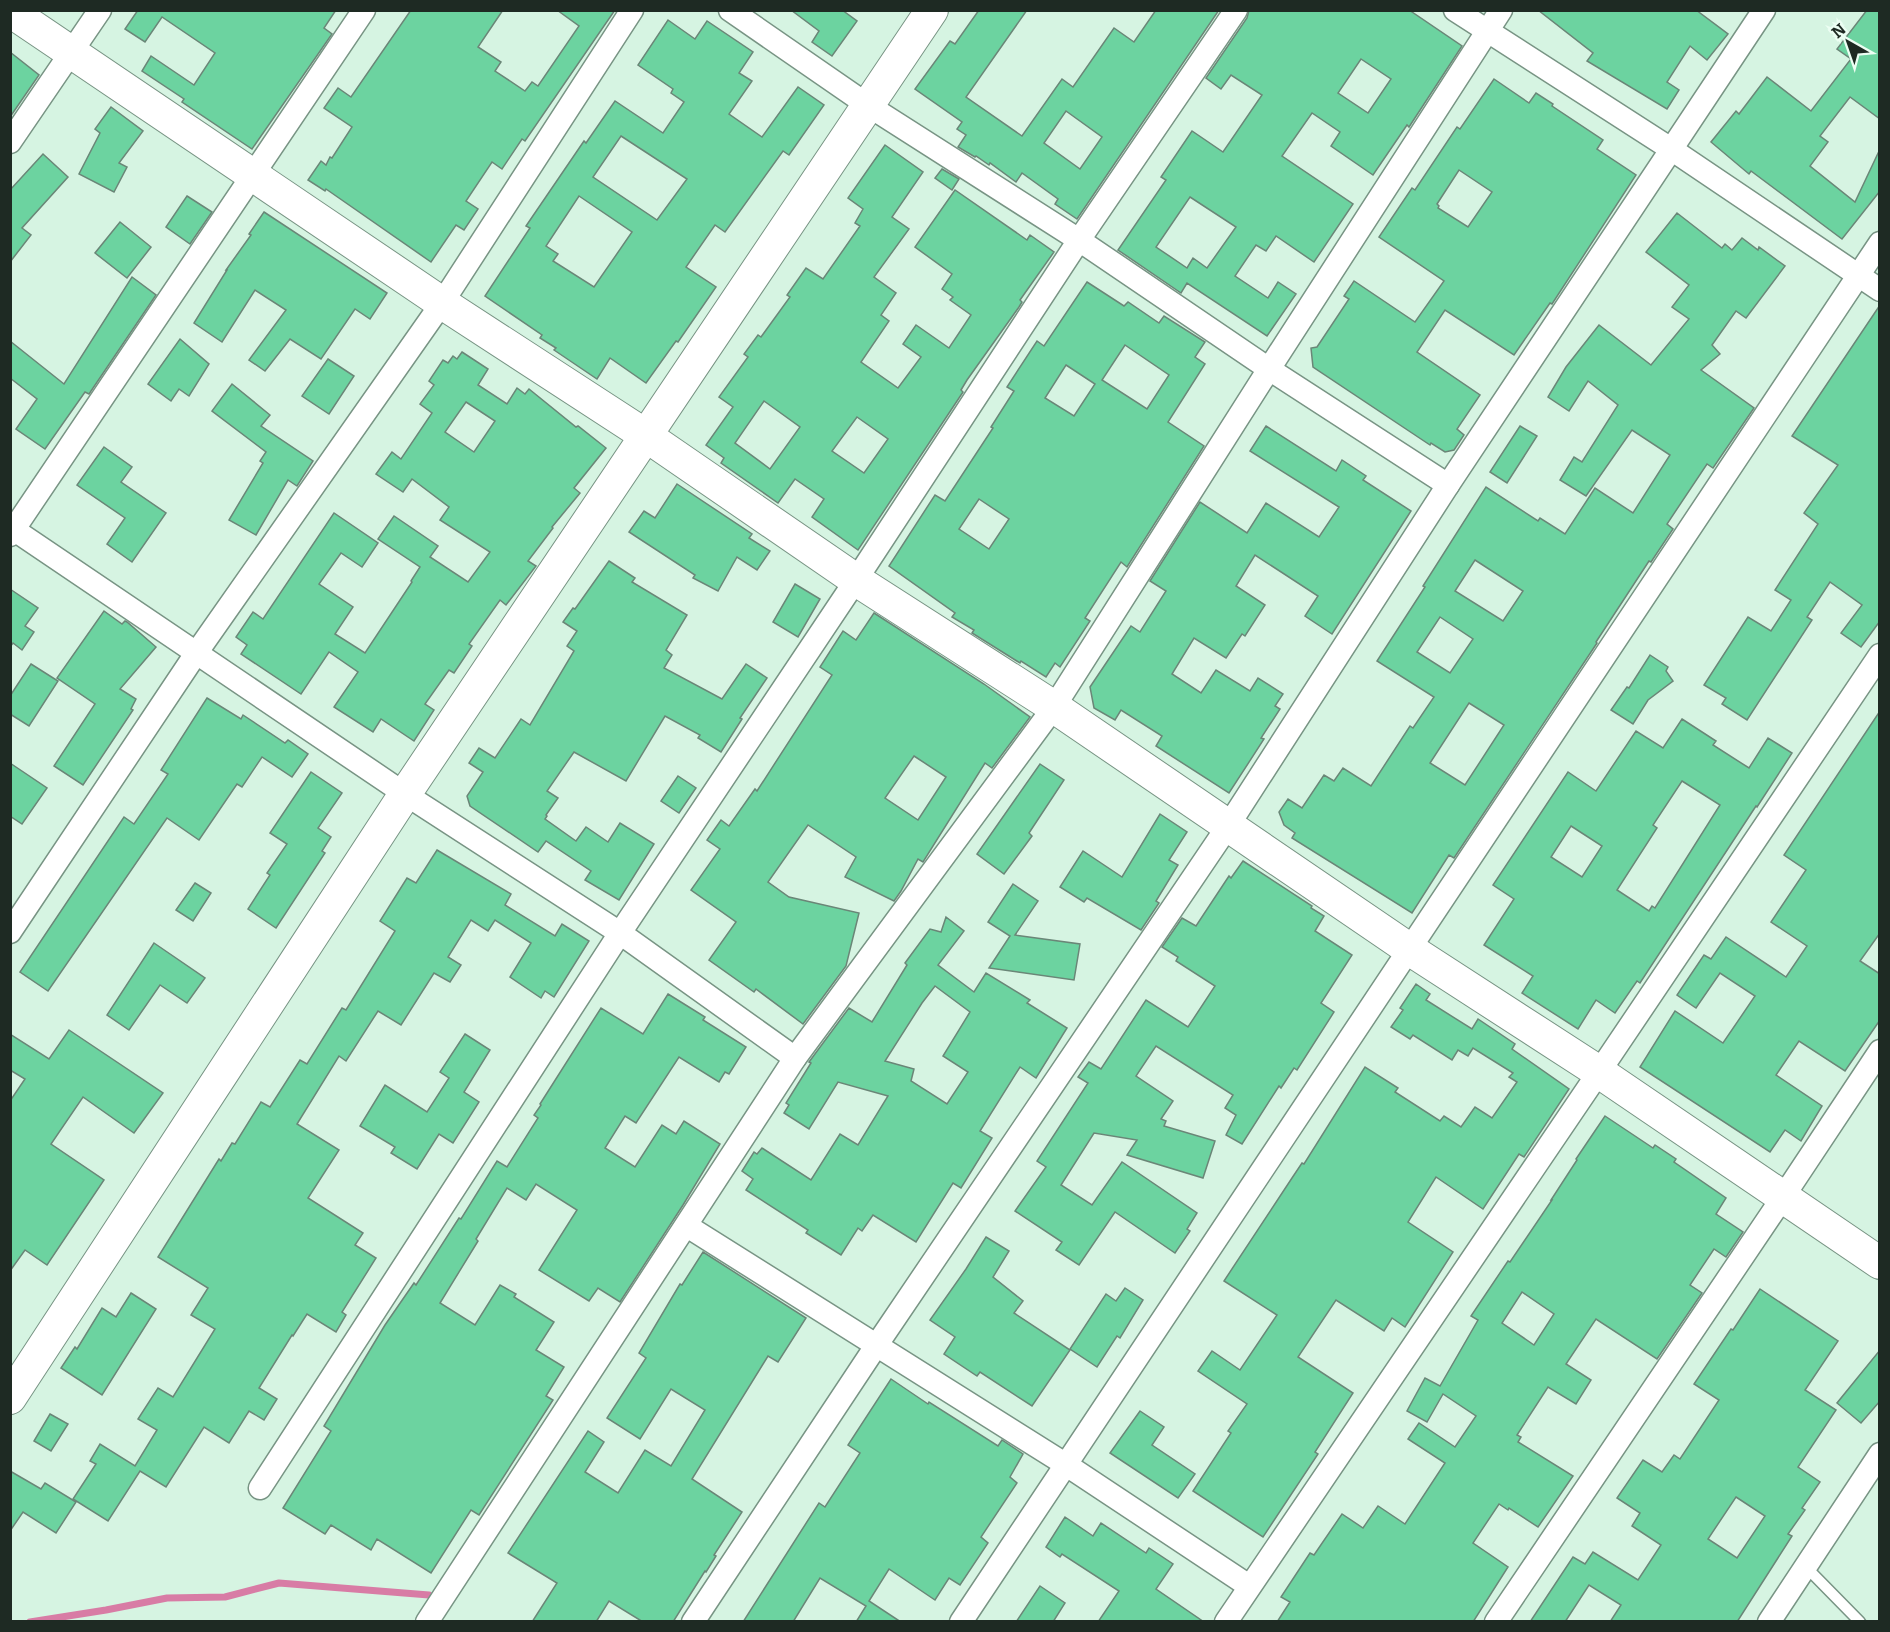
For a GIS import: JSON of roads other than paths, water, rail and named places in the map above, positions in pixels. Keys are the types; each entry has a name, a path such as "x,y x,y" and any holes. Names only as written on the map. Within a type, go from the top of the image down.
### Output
{"street":[{"path":"10,142 100,10"},
{"path":"364,10 12,530 197,652 405,794 620,933 795,1058"},
{"path":"10,932 197,652 442,303 632,10"},
{"path":"730,10 869,106 1079,240 1269,369 1448,485"},
{"path":"10,1398 405,794 932,10"},
{"path":"260,1488 620,933 856,580 1079,240 1236,10"},
{"path":"1455,10 1671,149 1880,290"},
{"path":"427,1622 795,1058 1054,707 1501,10"},
{"path":"693,1622 876,1346 1228,826 1448,485 1764,10"},
{"path":"10,11 442,303 645,435 856,580 1054,707 1409,949 1599,1072 1880,1263"},
{"path":"961,1622 1880,243"},
{"path":"1226,1622 1880,655"},
{"path":"1496,1622 1880,1051"},
{"path":"687,1226 1065,1464 1249,1586"},
{"path":"1769,1622 1880,1454"}],"lane":[{"path":"1805,1566 1860,1622"}],"waterway":[{"path":"30,1622 167,1598 225,1597 279,1583 429,1595"}]}
